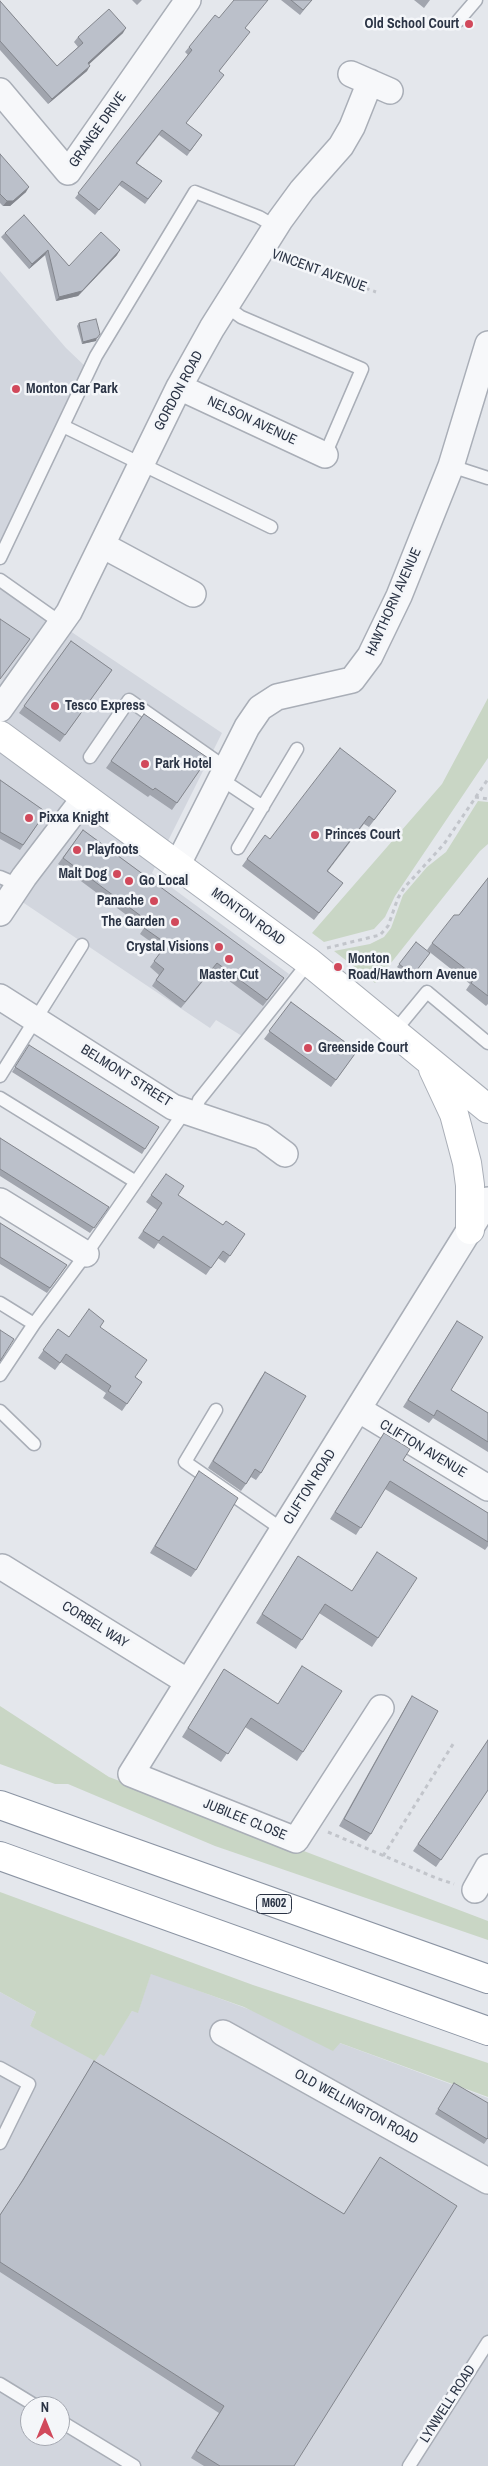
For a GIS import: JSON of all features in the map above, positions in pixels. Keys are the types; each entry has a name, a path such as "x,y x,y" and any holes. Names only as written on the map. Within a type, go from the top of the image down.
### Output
{"main road":[{"name":"MONTON ROAD","path":"0,735 310,962 488,1109"},
{"path":"426,1058 448,1097 462,1139 470,1185 470,1230"},
{"name":"M602","path":"0,1805 488,1979"},
{"path":"0,1856 488,2031"}],"street":[{"name":"GRANGE DRIVE","path":"0,91 68,172 188,0"},
{"name":"GORDON ROAD","path":"0,709 62,623 179,387 226,306 302,190 341,146 352,127 370,82"},
{"name":"HAWTHORN AVENUE","path":"177,866 254,716 267,703 299,690 352,680 360,672 392,613 452,466 488,344"},
{"name":"NELSON AVENUE","path":"179,387 325,456"},
{"path":"102,545 193,594"},
{"path":"0,913 10,881 85,797"},
{"name":"BELMONT STREET","path":"0,997 173,1106 262,1138 285,1154"},
{"name":"CLIFTON ROAD","path":"131,1774 488,1200"},
{"path":"0,1201 86,1254"},
{"name":"CLIFTON AVENUE","path":"358,1409 488,1488"},
{"name":"CORBEL WAY","path":"2,1567 188,1682"},
{"name":"JUBILEE CLOSE","path":"131,1774 296,1840 381,1708"},
{"path":"475,1890 488,1867"},
{"name":"OLD WELLINGTON ROAD","path":"223,2033 488,2181"}],"lane":[{"path":"458,21 476,0"},
{"path":"0,558 96,356 195,192 259,217 276,227"},
{"path":"226,306 241,317 362,369 325,456"},
{"path":"63,426 271,527"},
{"path":"452,466 488,478"},
{"path":"0,580 62,623"},
{"path":"90,757 129,700 263,807"},
{"path":"238,848 297,749"},
{"path":"0,1076 82,945"},
{"path":"0,1375 34,1324 136,1182 310,962"},
{"path":"394,1032 427,992 488,1042"},
{"path":"0,1098 136,1182"},
{"path":"0,1303 34,1324"},
{"path":"0,1410 34,1444"},
{"path":"216,1410 185,1462 283,1530"},
{"path":"0,2068 29,2084 0,2143"},
{"name":"LYNWELL ROAD","path":"409,2466 488,2342"},
{"path":"0,2384 20,2396"},
{"path":"70,2427 134,2466"}],"path":[{"name":"VINCENT AVENUE","path":"261,250 376,292"},
{"path":"310,962 323,950 332,946 376,938 384,931 404,888 444,844 488,780"},
{"path":"475,797 488,799"},
{"path":"383,1856 455,1741"},
{"path":"307,1823 436,1878 475,1890"}],"shaded area":[{"path":"0,271 66,348 87,368 0,548"},
{"path":"0,584 222,733 152,873 289,974 242,1036 216,1020 210,1028 0,887"},
{"path":"151,1973 488,2098 488,2466 0,2466 0,1992 36,2012 30,2026 103,2055 132,2011 138,2012"}],"green space":[{"path":"488,698 488,758 395,896 385,917 374,929 324,942 312,933 442,784"},
{"path":"478,801 488,802 488,844 480,851 375,983 334,951 370,944 384,937 391,928 403,895 427,867 446,852"},
{"path":"0,1706 109,1777 488,1921 488,1940 215,1846 68,1784 55,1784 0,1764"},
{"path":"0,1892 253,1985 488,2063 488,2097 340,2043 333,2051 244,2007 151,1974 138,2013 132,2011 104,2056 100,2054 95,2061 30,2026 36,2012 0,1992"}],"building":[{"path":"234,0 268,0 245,28 250,32 219,71 224,75 186,123 202,135 190,151 162,130 136,163 162,181 148,199 122,181 99,210 78,193 192,50 189,47 215,15 219,18"},
{"path":"291,0 312,0 303,10"},
{"path":"0,1 57,66 83,43 78,37 109,9 126,28 88,63 90,66 52,99 0,41"},
{"path":"0,154 29,187 13,201 7,201 0,194"},
{"path":"24,215 69,266 101,232 120,250 82,291 59,297 48,250 32,264 5,233"},
{"path":"96,319 100,334 97,338 83,342 79,323"},
{"path":"0,619 30,639 0,679"},
{"path":"71,641 112,670 65,735 24,706"},
{"path":"144,714 208,758 177,803 155,788 153,790 111,761"},
{"name":"Princes Court","path":"340,748 396,791 374,820 369,816 327,871 343,883 319,913 247,859 265,835 270,839"},
{"path":"0,780 46,812 23,845 0,832"},
{"path":"83,830 284,978 267,1000 217,963 185,1002 156,980 164,969 154,961 167,944 144,928 149,922 63,858"},
{"path":"488,878 488,996 471,983 476,977 432,943 454,915 459,915"},
{"path":"416,942 430,953 413,975 399,964"},
{"name":"Greenside Court","path":"291,1002 357,1051 336,1080 269,1031"},
{"path":"29,1045 159,1127 145,1149 15,1067"},
{"path":"0,1138 109,1207 94,1228 0,1169"},
{"path":"166,1174 184,1186 178,1195 223,1225 226,1221 245,1234 230,1256 223,1251 211,1268 163,1236 159,1241 143,1231 162,1203 151,1195"},
{"path":"0,1223 67,1265 50,1288 0,1257"},
{"path":"89,1309 104,1321 100,1327 147,1360 135,1377 142,1382 127,1404 108,1391 111,1386 66,1354 60,1363 43,1350 58,1329 69,1337"},
{"path":"457,1321 483,1337 451,1390 488,1413 488,1442 437,1410 434,1416 408,1400"},
{"path":"0,1330 14,1339 0,1361"},
{"path":"265,1372 306,1396 261,1473 255,1469 246,1484 213,1461"},
{"path":"384,1433 410,1449 403,1460 488,1513 488,1542 390,1481 361,1528 335,1512"},
{"path":"199,1471 238,1498 196,1570 155,1546"},
{"path":"377,1552 417,1578 378,1638 325,1604 302,1640 262,1614 298,1556 352,1591"},
{"path":"302,1666 342,1691 303,1752 251,1718 228,1754 188,1728 224,1669 278,1704"},
{"path":"412,1696 438,1711 371,1834 344,1819"},
{"path":"488,1740 488,1790 441,1860 418,1844"},
{"path":"94,2061 344,2214 380,2157 457,2206 294,2466 220,2466 196,2451 224,2406 0,2262 0,2215"},
{"path":"454,2083 488,2103 487,2139 438,2109"}],"place":[{"name":"Old School Court","path":"469,24"},
{"name":"Monton Car Park","path":"16,389"},
{"name":"Tesco Express","path":"55,706"},
{"name":"Park Hotel","path":"145,764"},
{"name":"Pixxa Knight","path":"29,818"},
{"name":"Princes Court","path":"315,835"},
{"name":"Playfoots","path":"77,850"},
{"name":"Malt Dog","path":"117,874"},
{"name":"Go Local","path":"129,881"},
{"name":"Panache","path":"154,901"},
{"name":"The Garden","path":"175,922"},
{"name":"Crystal Visions","path":"219,947"},
{"name":"Master Cut","path":"229,959"},
{"name":"Monton Road/Hawthorn Avenue","path":"338,967"},
{"name":"Greenside Court","path":"308,1048"}]}
